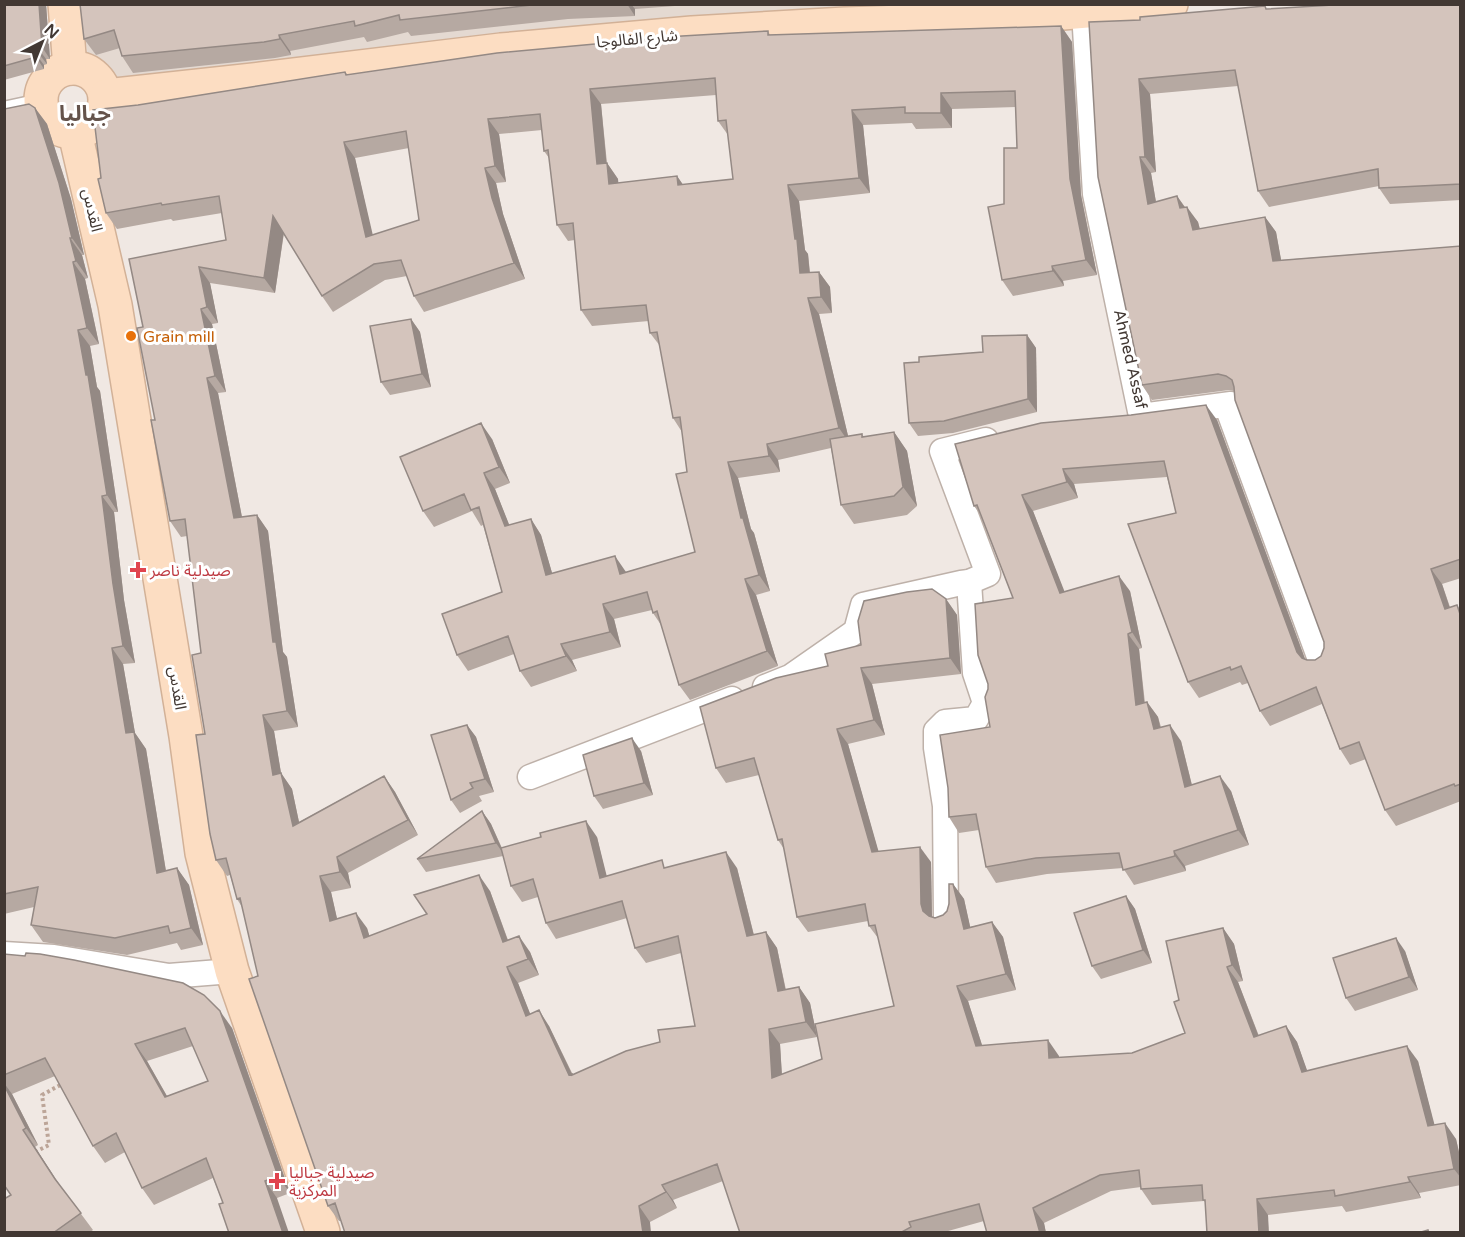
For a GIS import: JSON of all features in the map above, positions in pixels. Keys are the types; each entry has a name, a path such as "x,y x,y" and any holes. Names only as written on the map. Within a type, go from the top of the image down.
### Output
{"main road":[{"path":"65,4 70,68"},
{"name":"شارع الفالوجا","path":"106,96 501,50 692,33 845,24 992,19 1171,4"},
{"path":"70,68 80,68 97,78 106,96 106,106 95,125 75,133 66,132 50,123 41,106 41,95 51,76 70,68"},
{"name":"القدس","path":"75,133 115,305 183,716 202,853 232,971 323,1233"}],"street":[{"name":"Ahmed Assaf","path":"1084,12 1095,194 1130,417 1231,404 1232,411 1229,412 1321,662"},
{"path":"4,114 41,106"},
{"path":"530,777 790,677 856,631 862,605 969,582 988,573 942,451 1006,434"},
{"path":"945,919 945,806 936,748 936,731 945,722 975,719 985,703 975,673 969,582"},
{"path":"4,954 54,957 169,976 232,971"}],"path":[{"path":"31,1154 49,1145 42,1095 68,1081"}],"shaded area":[{"path":"81,5 995,5 668,21 92,86"}],"building":[{"path":"4,4 39,4 42,47 38,48 38,53 35,53 36,57 4,66"},
{"path":"80,4 540,4 400,20 399,15 355,26 354,21 279,35 280,39 264,42 122,56 114,30 84,39"},
{"path":"1350,4 1461,4 1461,184 1379,188 1378,169 1258,191 1235,70 1139,79 1145,157 1140,157 1148,204 1177,196 1180,208 1187,207 1193,230 1265,217 1273,261 1461,246 1461,559 1431,569 1445,609 1457,605 1461,617 1461,784 1455,786 1454,784 1385,810 1359,742 1340,749 1316,687 1260,711 1241,666 1231,670 1230,667 1188,682 1128,524 1176,513 1164,461 1063,469 1067,482 1022,495 1060,593 1119,576 1132,632 1128,634 1136,705 1147,702 1154,729 1170,725 1185,787 1220,776 1238,830 1174,851 1175,856 1123,870 1119,853 1036,858 986,867 976,814 949,817 948,788 940,735 990,727 985,697 988,684 978,655 975,604 1013,598 977,505 974,506 955,444 1041,423 1131,415 1206,405 1297,652 1302,658 1315,660 1321,656 1324,648 1324,642 1235,400 1232,380 1218,374 1142,385 1098,177 1089,22 1140,20 1140,17 1265,6 1266,9"},
{"path":"1061,26 1070,179 1086,260 1052,266 1053,271 1002,280 988,207 1004,204 1004,148 1017,148 1015,91 941,93 941,113 905,113 905,107 852,110 859,178 788,185 800,273 819,272 821,297 808,298 839,428 767,444 769,456 728,462 741,518 743,518 759,575 745,579 767,651 679,685 657,611 653,613 647,592 603,604 610,632 561,644 566,656 520,671 508,636 457,655 442,614 502,592 479,507 471,510 464,494 423,511 400,457 481,423 499,467 484,473 505,526 531,519 546,575 615,556 620,574 695,552 676,474 687,472 680,417 673,418 657,332 650,333 646,305 581,310 573,223 557,225 548,150 544,151 540,114 488,119 495,166 485,168 492,198 514,263 414,296 401,260 374,264 322,296 273,216 264,278 199,267 207,307 201,309 215,376 207,378 234,518 257,515 273,642 276,642 287,711 263,715 273,775 281,773 293,826 384,776 408,820 337,857 340,872 320,876 330,921 356,913 364,938 427,914 414,895 479,875 503,942 519,936 528,959 507,967 526,1016 539,1010 569,1075 572,1075 626,1051 660,1042 658,1030 695,1026 678,936 635,948 622,901 546,923 533,879 511,886 501,848 541,837 540,833 586,821 600,878 662,860 664,868 726,852 747,936 766,932 778,991 799,987 806,1022 769,1029 772,1078 822,1059 815,1024 894,1006 875,925 869,926 865,904 797,917 782,839 778,840 754,758 716,768 700,707 776,678 828,666 825,654 861,645 858,621 864,601 932,589 946,599 950,658 861,668 874,720 837,729 872,852 920,847 923,911 935,918 943,915 949,904 949,884 953,884 964,929 992,922 1006,974 957,986 976,1046 1048,1040 1049,1058 1132,1053 1185,1033 1174,1002 1179,1000 1166,941 1223,928 1232,965 1227,967 1254,1037 1286,1026 1302,1072 1407,1046 1428,1126 1445,1123 1454,1169 1408,1177 1410,1182 1335,1196 1334,1190 1257,1199 1259,1233 1207,1233 1202,1185 1141,1189 1139,1170 1100,1175 1033,1208 1040,1233 987,1233 979,1204 909,1222 911,1227 900,1233 740,1233 717,1164 662,1185 666,1192 639,1206 643,1233 345,1233 335,1203 328,1206 249,979 258,976 240,898 237,899 226,858 216,860 210,834 196,735 205,734 192,655 201,653 185,519 170,521 151,420 155,420 137,328 143,327 129,259 226,240 219,196 106,213 98,179 101,178 93,110 345,72 346,75 497,53 682,36 768,31 768,35","holes":["715,78 718,121 726,120 733,179 678,185 677,176 609,184 607,163 597,164 590,89","406,131 419,220 366,237 344,142"]},
{"path":"29,104 35,108 59,183 72,238 70,238 76,261 73,262 87,328 78,330 86,375 88,375 107,495 102,496 123,646 112,648 126,733 134,732 157,873 177,868 191,928 170,933 168,926 115,938 31,925 38,887 4,894 4,109"},
{"path":"411,319 422,374 381,382 370,326"},
{"path":"1027,335 1028,399 944,421 909,423 904,363 919,362 919,357 983,352 982,336"},
{"path":"894,432 903,487 894,496 841,505 830,439"},
{"path":"467,725 485,779 470,783 473,788 451,800 431,735"},
{"path":"632,738 644,783 594,796 583,755"},
{"path":"482,811 496,843 417,859"},
{"path":"1126,896 1143,950 1092,966 1074,913"},
{"path":"1396,938 1409,977 1346,998 1333,958"},
{"path":"26,953 40,954 183,983 204,995 220,1011 278,1176 265,1181 283,1233 229,1233 219,1204 223,1203 206,1158 142,1188 116,1133 93,1146 45,1058 4,1075 4,954 25,956","holes":["185,1028 208,1081 165,1097 135,1044"]},
{"path":"4,1085 26,1128 23,1130 55,1179 81,1213 53,1233 4,1233 4,1199 11,1195 4,1185"}],"place":[{"name":"Grain mill","path":"131,336"},
{"name":"صيدلية ناصر","path":"138,570"},
{"name":"صيدلية جباليا المركزية","path":"277,1181"}],"district":[{"name":"جباليا","path":"85,113"}]}
